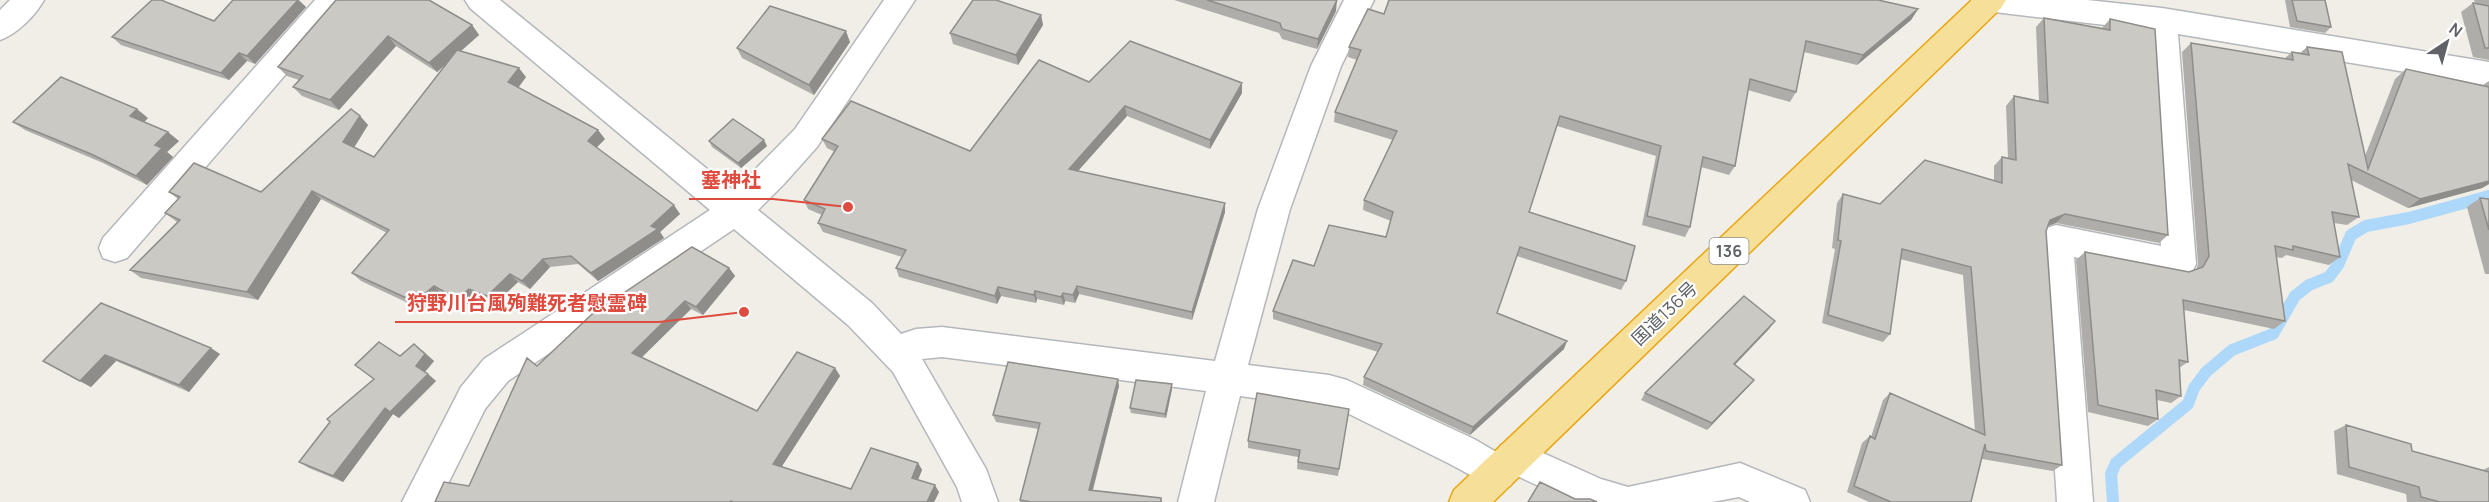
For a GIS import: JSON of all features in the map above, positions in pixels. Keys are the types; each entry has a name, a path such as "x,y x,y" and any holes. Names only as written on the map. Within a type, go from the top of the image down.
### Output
{"highway":[{"name":"国道136号","path":"1467,502 1989,0"}],"street":[{"path":"0,28 29,0"},
{"path":"115,248 333,0"},
{"path":"480,0 860,314 906,361 973,481 980,502"},
{"path":"420,502 472,398 496,370 736,210 806,138 900,0"},
{"path":"1196,502 1226,380 1247,312 1274,209 1326,66 1359,0"},
{"path":"1989,0 2162,20 2489,74"},
{"path":"2075,502 2056,239 2179,264 2162,20"},
{"path":"896,351 916,344 942,342 1226,380 1329,391 1347,396 1461,451 1621,502"},
{"path":"1634,502 1740,480 1792,502"}],"building":[{"path":"152,0 161,0 214,21 233,0 298,0 247,56 239,53 221,73 112,37"},
{"path":"336,0 429,0 472,25 429,63 388,36 330,100 293,87 303,76 278,67"},
{"path":"973,0 996,0 1041,15 1016,55 950,33"},
{"path":"1207,0 1337,0 1318,39 1282,29 1280,23"},
{"path":"1389,0 1878,0 1918,9 1863,55 1806,41 1796,92 1750,79 1735,166 1703,157 1690,227 1647,216 1661,146 1560,116 1529,212 1635,246 1626,281 1520,247 1497,313 1567,341 1473,427 1364,377 1382,344 1273,311 1293,260 1314,266 1329,225 1386,237 1393,212 1364,200 1397,131 1335,112 1361,50 1349,47 1368,9 1384,14"},
{"path":"2292,0 2325,0 2331,27 2297,21"},
{"path":"2473,3 2489,6 2489,48 2485,48"},
{"path":"770,6 846,31 809,85 737,48"},
{"path":"2044,18 2110,30 2110,19 2155,29 2168,235 2065,214 2050,220 2046,231 2062,465 1986,451 1985,444 1971,502 1891,502 1854,486 1870,436 1875,439 1890,393 1985,435 1971,267 1902,249 1890,334 1828,315 1841,241 1838,240 1843,194 1880,204 1925,160 2002,183 2002,157 2016,160 2014,96 2048,103"},
{"path":"1130,41 1242,83 1210,140 1125,106 1069,169 1225,203 1192,312 1077,286 1073,295 1063,293 1061,297 1035,291 1034,295 998,287 995,296 896,268 906,250 818,223 825,209 804,200 838,146 822,139 851,101 970,151 1039,60 1089,82"},
{"path":"2191,43 2293,60 2292,52 2309,55 2307,47 2342,52 2368,169 2406,69 2489,87 2489,181 2420,199 2348,164 2359,217 2332,212 2340,257 2293,246 2293,250 2275,246 2285,321 2183,300 2188,362 2179,360 2181,396 2156,390 2158,419 2098,405 2085,252 2189,272 2203,267 2209,256"},
{"path":"457,50 519,68 508,82 598,130 588,141 674,205 651,226 658,229 591,273 571,256 543,259 522,281 510,274 487,296 469,289 457,299 434,286 415,302 352,273 389,230 312,191 247,292 130,270 180,220 165,213 180,197 169,192 194,163 261,192 351,109 360,116 343,142 374,157"},
{"path":"61,77 137,109 130,116 168,132 155,145 162,148 136,176 91,154 13,122"},
{"path":"733,119 764,140 738,163 709,141"},
{"path":"2480,198 2489,199 2489,230"},
{"path":"692,247 729,268 696,307 685,301 632,353 757,411 797,352 835,368 773,464 851,489 871,448 918,463 912,478 935,485 927,502 435,502 444,482 469,486 527,358 537,366 591,315"},
{"path":"1744,296 1775,321 1734,364 1754,380 1712,423 1645,393"},
{"path":"101,303 211,348 179,385 105,355 80,381 43,361"},
{"path":"379,342 400,356 414,344 425,354 416,366 428,374 390,412 385,408 333,476 299,462 330,422 327,419 374,379 355,365"},
{"path":"1008,362 1118,379 1089,490 1161,498 1161,502 1031,502 1020,500 1040,423 993,415"},
{"path":"1136,380 1172,384 1165,414 1130,408"},
{"path":"1257,393 1349,409 1339,469 1298,462 1300,450 1248,441"},
{"path":"2346,425 2411,444 2412,451 2489,472 2489,502 2440,502 2421,497 2419,487 2349,467"},
{"path":"1540,482 1575,499 1590,499 1597,502 1528,502"}],"waterway":[{"path":"2113,502 2111,474 2116,463 2188,404 2194,388 2206,372 2232,350 2273,334 2295,296 2309,285 2329,277 2338,265 2351,235 2366,226 2409,218 2489,196"}],"place":[{"name":"塞神社","path":"848,207"},
{"name":"狩野川台風殉難死者慰霊碑","path":"744,312"}]}
